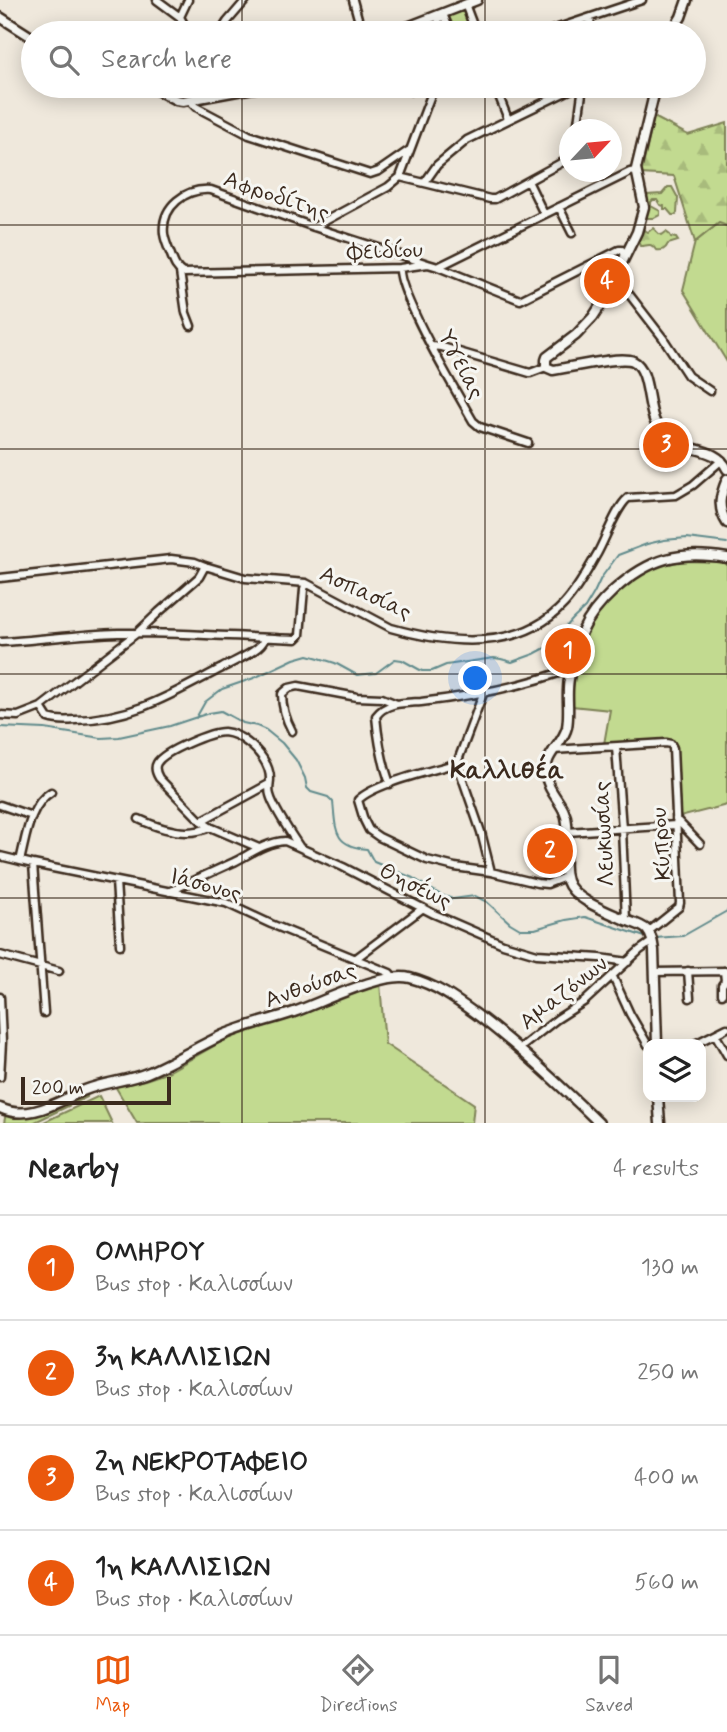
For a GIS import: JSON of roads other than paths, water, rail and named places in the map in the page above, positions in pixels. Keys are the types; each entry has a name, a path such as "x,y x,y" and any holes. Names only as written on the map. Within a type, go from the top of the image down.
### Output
{"main road":[{"path":"425,21 477,0"},
{"path":"679,21 687,0"},
{"path":"0,17 21,30"},
{"path":"172,98 190,101 202,98"},
{"path":"653,98 636,172 644,211 637,232 593,317 576,335 547,357 546,367 553,370 623,359 635,362 643,372 651,412 657,427 679,445 713,454 722,460 727,470"},
{"path":"727,479 720,502 721,512 727,523"},
{"path":"657,1039 653,941 643,927 581,898 570,888 565,877 566,816 550,788 546,777 546,763 566,729 567,691 581,634 604,601 632,575 651,564 678,556 727,558"},
{"name":"Ανθούσας","path":"0,1108 19,1114 32,1112 96,1086 146,1073 228,1033 393,977 414,979 444,992 497,1030 599,1123"},
{"path":"658,1102 660,1123"}],"street":[{"path":"158,0 182,21"},
{"path":"180,17 188,0"},
{"path":"228,21 246,0"},
{"path":"353,0 359,21"},
{"path":"579,21 642,0"},
{"path":"465,4 471,21"},
{"path":"439,21 441,15"},
{"path":"441,15 445,21"},
{"path":"590,21 591,17"},
{"path":"314,227 388,187 400,177 430,98"},
{"path":"500,98 508,119"},
{"path":"425,182 437,165 467,139 554,98"},
{"path":"578,119 579,98"},
{"path":"190,101 196,107 249,135 370,174 408,151"},
{"path":"400,177 495,199 559,164"},
{"path":"438,267 630,172 636,172"},
{"path":"528,181 544,214"},
{"name":"Αφροδίτης","path":"180,272 167,246 164,235 165,219 180,198 193,191 204,190 211,190 428,264"},
{"path":"559,207 572,233"},
{"name":"Φειδίου","path":"180,272 400,268 428,264 520,300 619,250 626,256"},
{"name":"Υγείας","path":"400,268 403,289 473,421 480,427 528,443"},
{"path":"180,272 186,313 191,326"},
{"path":"615,276 663,338 688,376 710,391"},
{"path":"432,346 530,373 546,367"},
{"name":"Ασπασίας","path":"0,578 171,559 195,562 245,578 306,583 391,628 406,632 466,641 489,640 512,635 539,624 563,605 582,580 605,540 619,508 628,498 676,495 693,485 722,460"},
{"path":"0,715 18,716 41,707 137,633 199,577 205,566"},
{"path":"1,642 137,633 296,639 300,635 306,583"},
{"path":"41,707 48,718 60,721 100,719 155,704 245,656 262,645 265,638"},
{"path":"390,784 382,758 376,716 381,709 397,704 483,694 539,680 572,668"},
{"path":"292,731 282,705 282,694 289,688 298,686 357,697 382,698 397,704"},
{"path":"483,694 457,764 481,832 491,872"},
{"path":"259,848 201,821 156,773 157,763 171,751 218,732 231,733 246,741 266,763 270,778 270,795 299,846"},
{"name":"Κύπρου","path":"616,747 666,743 673,748 680,903 679,907 648,932"},
{"path":"553,750 616,747"},
{"name":"Λευκωσίας","path":"616,747 626,920"},
{"path":"457,764 364,794 358,800 369,830 427,860 455,867 547,884 565,877"},
{"path":"201,821 269,784"},
{"path":"20,861 32,816 44,796 51,792"},
{"path":"0,805 32,816"},
{"path":"139,819 172,831 196,831 210,827"},
{"path":"567,832 676,822 700,844"},
{"path":"169,892 259,848 280,841 286,826"},
{"name":"Θησέως","path":"280,841 299,846 484,937 521,950 537,954 628,962"},
{"name":"Ιάσονος","path":"0,856 226,903 390,973 393,977"},
{"path":"33,864 44,1013"},
{"path":"116,881 120,945"},
{"path":"355,959 423,908"},
{"path":"628,962 653,941"},
{"path":"369,948 370,966"},
{"path":"0,955 59,971"},
{"name":"Αμαζόνων","path":"519,1049 585,1001 628,962"},
{"path":"688,971 690,998"},
{"path":"655,972 725,971 722,994"},
{"path":"613,977 645,1039"},
{"path":"0,997 0,1077"},
{"path":"705,1039 727,1028"},
{"path":"715,1034 727,1055"}],"waterway":[{"path":"196,718 205,702 222,689 308,655 335,663 357,675 376,673 395,659 422,671 494,658 512,662 549,646 585,608 601,578 618,555 664,540 687,538 727,543"},
{"path":"0,727 45,729 101,738 119,737 221,711 243,723 266,730 282,743 296,760 307,788 333,802 336,828 342,840 367,849 374,862 413,878 441,895 453,899 475,896 487,902 520,929 535,929 585,917 648,938"},
{"path":"655,938 683,936 727,911"}],"place":[{"name":"1η ΚΑΛΛΙΣΙΩΝ","path":"607,281"},
{"name":"2η ΝΕΚΡΟΤΑΦΕΙΟ","path":"666,445"},
{"name":"ΟΜΗΡΟΥ","path":"568,651"},
{"name":"3η ΚΑΛΛΙΣΙΩΝ","path":"550,851"}],"district":[{"name":"Καλλιθέα","path":"507,769"}]}
